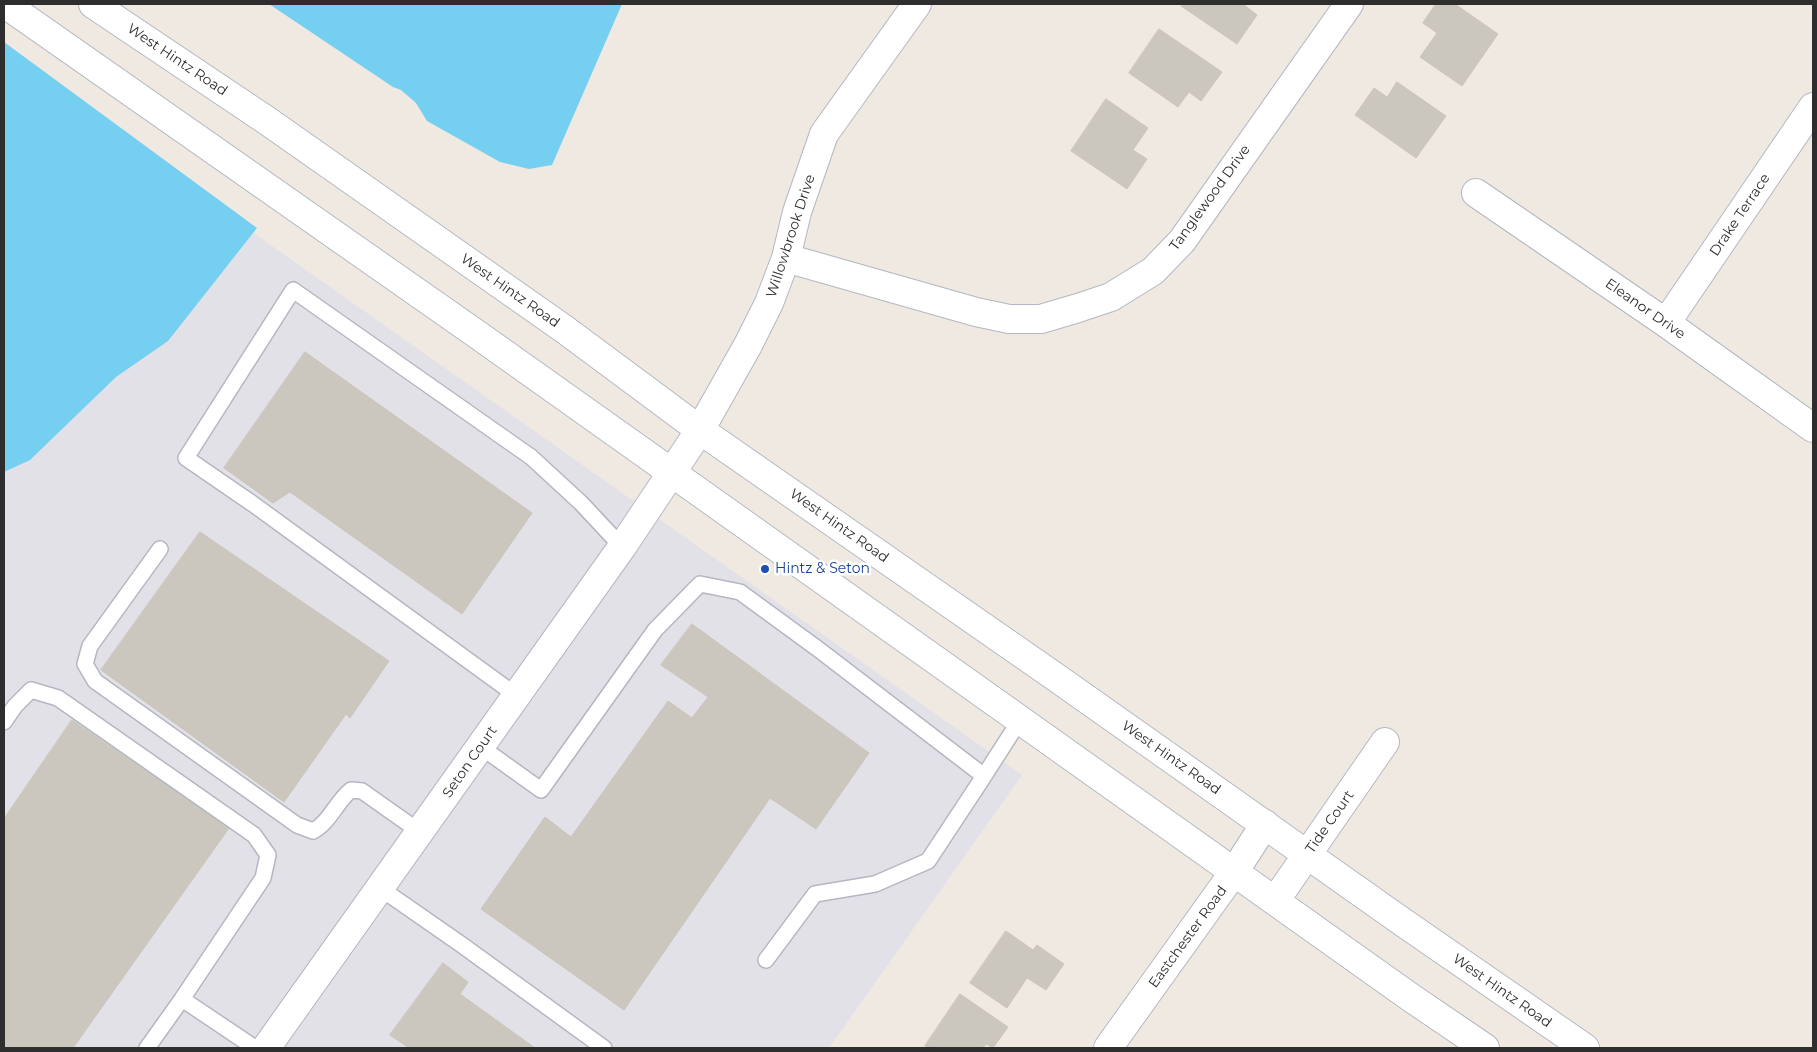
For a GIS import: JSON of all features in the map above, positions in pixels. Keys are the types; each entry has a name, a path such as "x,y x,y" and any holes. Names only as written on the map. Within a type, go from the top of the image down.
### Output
{"main road":[{"path":"5,4 1485,1048"},
{"name":"West Hintz Road","path":"93,4 266,120 516,295 700,430 1265,824 1404,924 1585,1048"},
{"name":"Willowbrook Drive","path":"671,473 700,430 748,345 769,303 786,258 797,212 824,134 917,4"},
{"name":"Tanglewood Drive","path":"786,258 976,312 1009,319 1040,318 1111,297 1153,271 1182,241 1348,4"},
{"name":"Drake Terrace","path":"1666,323 1813,107"},
{"name":"Eleanor Drive","path":"1476,193 1666,323 1813,428"},
{"name":"Seton Court","path":"266,1048 622,548 671,473"},
{"name":"Tide Court","path":"1275,901 1385,742"},
{"name":"Eastchester Road","path":"1108,1048 1234,872 1265,824"}],"lane":[{"path":"517,696 253,504 186,458 293,290 531,457 581,502 622,548"},
{"path":"160,549 90,646 85,664 95,681 297,825 313,831 322,826 343,797 351,790 362,791 420,832"},
{"path":"480,747 541,790 654,630 700,584 740,592 984,776"},
{"path":"4,722 15,706 31,690 58,698 254,834 268,855 263,878 147,1048"},
{"path":"766,960 815,894 875,884 928,861 1020,720"},
{"path":"380,888 604,1048"},
{"path":"182,999 254,1048"}],"shaded area":[{"path":"4,57 1022,775 829,1048 4,1048"}],"water":[{"path":"269,4 622,4 552,165 529,169 500,162 427,121 416,103 401,90 393,87"},
{"path":"4,42 257,228 168,341 116,377 30,460 4,472"}],"building":[{"path":"1183,4 1243,4 1257,15 1237,44 1181,6"},
{"path":"1436,4 1455,4 1498,34 1462,86 1420,57 1437,33 1423,23"},
{"path":"1159,29 1222,72 1201,101 1189,92 1178,107 1129,73"},
{"path":"1397,82 1446,116 1416,158 1355,115 1374,88 1387,97"},
{"path":"1106,99 1148,128 1133,150 1147,159 1127,189 1071,151"},
{"path":"305,352 532,513 462,614 290,492 273,503 224,468"},
{"path":"200,532 389,661 350,718 346,714 284,802 101,670"},
{"path":"692,624 869,753 816,829 770,798 624,1010 481,909 545,817 571,837 668,701 692,718 708,697 661,665"},
{"path":"72,720 229,828 73,1048 4,1048 4,819"},
{"path":"1006,931 1033,950 1037,945 1064,964 1046,990 1027,978 1007,1008 970,983"},
{"path":"443,963 468,982 460,994 535,1048 409,1048 390,1035"},
{"path":"960,994 1008,1027 993,1048 986,1044 983,1048 928,1048 925,1046"}],"place":[{"name":"Hintz & Seton","path":"765,569"}]}
